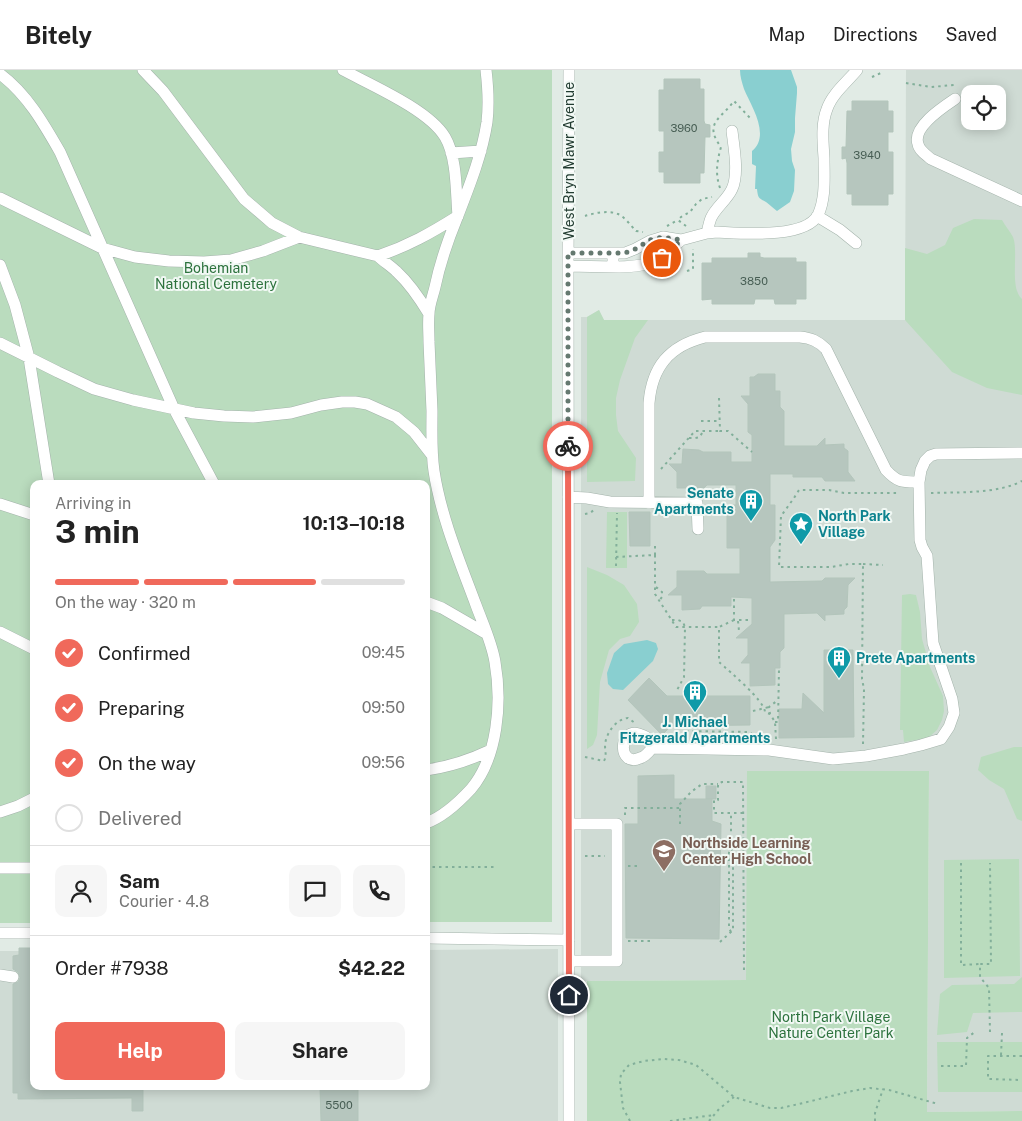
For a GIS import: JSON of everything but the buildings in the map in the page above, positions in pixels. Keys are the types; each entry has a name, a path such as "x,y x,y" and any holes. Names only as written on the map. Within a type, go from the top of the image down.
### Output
{"street":[{"path":"143,70 163,91 244,199 272,223 300,237 378,256 408,284 429,314"},
{"path":"343,70 426,116 445,137 451,152 458,216"},
{"path":"430,821 446,812 463,798 475,784 490,750 495,733 498,709 495,661 459,560 434,473 429,314 443,258 481,152 487,122 486,70"},
{"name":"West Bryn Mawr Avenue","path":"569,70 569,1121"},
{"path":"568,253 625,253 650,240 663,237 687,238 717,232 777,233 806,226 817,216 822,202 824,188 824,118 831,100 857,70"},
{"path":"0,74 24,97 43,121 60,152 174,409 212,480"},
{"path":"955,99 931,116 923,126 917,138 920,148 931,159 1022,201"},
{"path":"707,233 711,218 726,200 732,189 734,180 732,131"},
{"path":"451,152 481,152"},
{"path":"0,198 102,248 135,257 169,261 204,262 232,260 255,254 300,237"},
{"path":"378,256 402,248 458,216"},
{"path":"817,216 840,230 856,243"},
{"path":"568,266 638,267 662,258 687,238"},
{"path":"613,254 613,267"},
{"path":"0,264 15,305 29,358 48,480"},
{"path":"649,503 648,403 656,371 665,358 680,347 692,340 705,337 800,337 810,338 820,343 826,350 886,470 900,482 919,482"},
{"path":"0,343 94,389 133,400 194,413 253,417 291,413 335,403 361,403 396,417 414,432 432,455"},
{"path":"652,748 770,750 833,760 904,749 941,739 949,727 954,713 952,699 933,644 927,556 920,540 919,482 921,470 925,461 930,456 936,454 1022,453"},
{"path":"568,497 617,502 697,503 698,529"},
{"path":"0,504 30,514"},
{"path":"430,604 442,608 486,634"},
{"path":"0,632 30,647"},
{"path":"430,769 470,760 490,750"},
{"path":"0,812 30,800"},
{"path":"569,824 617,824 617,961 569,961"},
{"path":"0,868 30,868"},
{"path":"0,933 30,933"},
{"path":"430,938 569,940"},
{"path":"0,976 13,977"}],"path":[{"path":"872,77 883,72"},
{"path":"906,83 931,87 954,85"},
{"path":"720,194 720,187 716,178 721,147 713,131 714,123 734,101 750,119"},
{"path":"666,227 690,212 702,199 715,197"},
{"path":"585,216 604,212 618,214 636,232 644,232"},
{"path":"678,220 690,230 687,238 697,245 693,248 694,269 687,271"},
{"path":"720,398 720,430"},
{"path":"701,421 720,421"},
{"path":"649,483 695,431 728,431 752,452"},
{"path":"689,438 700,437 703,431"},
{"path":"928,494 999,489 1022,481"},
{"path":"884,565 849,564 831,567 778,567 781,516 799,490 904,493"},
{"path":"616,566 617,502"},
{"path":"655,546 655,594 676,627 719,627 734,620 751,620"},
{"path":"616,557 655,555"},
{"path":"863,564 863,748"},
{"path":"655,586 662,592 662,597 659,601"},
{"path":"734,599 734,620"},
{"path":"672,620 683,622 685,627 684,677 676,692"},
{"path":"738,620 739,631"},
{"path":"719,627 719,662 754,694 765,709 764,712 770,714"},
{"path":"775,722 778,722 779,669"},
{"path":"753,711 770,708 778,699"},
{"path":"770,708 770,714 775,722 776,742"},
{"path":"585,757 604,761 607,756 605,745 608,734 616,723 623,718 628,718 637,724"},
{"path":"677,742 688,731 749,732 762,741"},
{"path":"680,824 680,804 702,784 743,782 744,971"},
{"path":"718,784 718,800 714,800 714,813 743,813"},
{"path":"625,818 625,808 680,808"},
{"path":"720,942 733,930 731,812"},
{"path":"961,863 962,965 990,964 990,863"},
{"path":"624,866 638,866"},
{"path":"430,867 497,867"},
{"path":"624,941 651,941"},
{"path":"980,964 980,977 989,988 990,1032"},
{"path":"941,1066 966,1066 967,1038 976,1031"},
{"path":"1001,1055 1002,1033"},
{"path":"1022,1056 988,1056 988,1079 1022,1080"},
{"path":"630,1121 624,1108 620,1082 621,1074 629,1066 644,1060 679,1060 696,1065 734,1097 770,1108 782,1108 870,1088 903,1093 938,1104"},
{"path":"875,1121 883,1089"},
{"path":"709,1121 734,1097"},
{"path":"670,1121 714,1115"}],"shaded area":[{"name":"North Park Village","path":"906,70 1022,70 1022,1111 927,1112 929,771 747,771 747,980 581,981 581,317 587,317 599,310 604,320 905,320"},
{"path":"558,949 558,1121 0,1121 0,951 30,951 30,1090 430,1090 430,950"}],"green space":[{"name":"Bohemian National Cemetery","path":"0,70 552,70 552,922 430,922 430,480 30,480 30,923 0,923"},
{"path":"974,219 1002,220 1013,237 1015,244 1016,287 1022,299 1022,395 987,388 952,372 905,320 905,248 927,254 945,245 953,228"},
{"path":"599,310 604,320 648,320 635,338 620,380 616,398 618,431 636,458 635,481 587,482 587,317"},
{"path":"607,512 627,512 627,568 606,568"},
{"path":"587,567 607,575 624,585 637,604 639,622 630,636 620,639 609,650 600,682 597,735 593,745 587,749"},
{"path":"902,595 916,595 920,612 922,639 930,667 943,696 944,711 937,730 928,738 904,742 903,730 900,730"},
{"path":"1014,747 1022,747 1022,821 1017,819 1004,789 989,780 978,770 981,757"},
{"name":"North Park Village Nature Center Park","path":"747,771 929,771 927,1112 1022,1111 1022,1121 587,1121 587,981 746,980"},
{"path":"1019,859 1020,976 944,978 944,860"},
{"path":"1022,977 1022,1012 973,1013 967,1032 937,1035 940,994 952,985 1014,984"},
{"path":"937,1042 1022,1042 1022,1092 938,1092"}],"water":[{"path":"740,70 791,70 797,87 795,132 791,149 795,170 794,191 790,202 777,211 759,198 757,189 755,189 756,166 752,164 752,151 760,137 760,129 755,112 744,89"},
{"path":"647,640 656,643 658,649 653,661 623,690 613,689 608,684 607,673 614,653 624,644"}],"way so far":[{"path":"568,446 568,253 625,253 650,240 663,237 681,240 662,258"}],"place":[{"name":"Senate Apartments","path":"751,522"},
{"name":"North Park Village","path":"801,545"},
{"name":"Prete Apartments","path":"839,679"},
{"name":"J. Michael Fitzgerald Apartments","path":"695,713"},
{"name":"Northside Learning Center High School","path":"664,872"}],"route":[{"path":"568,446 569,995"}]}
